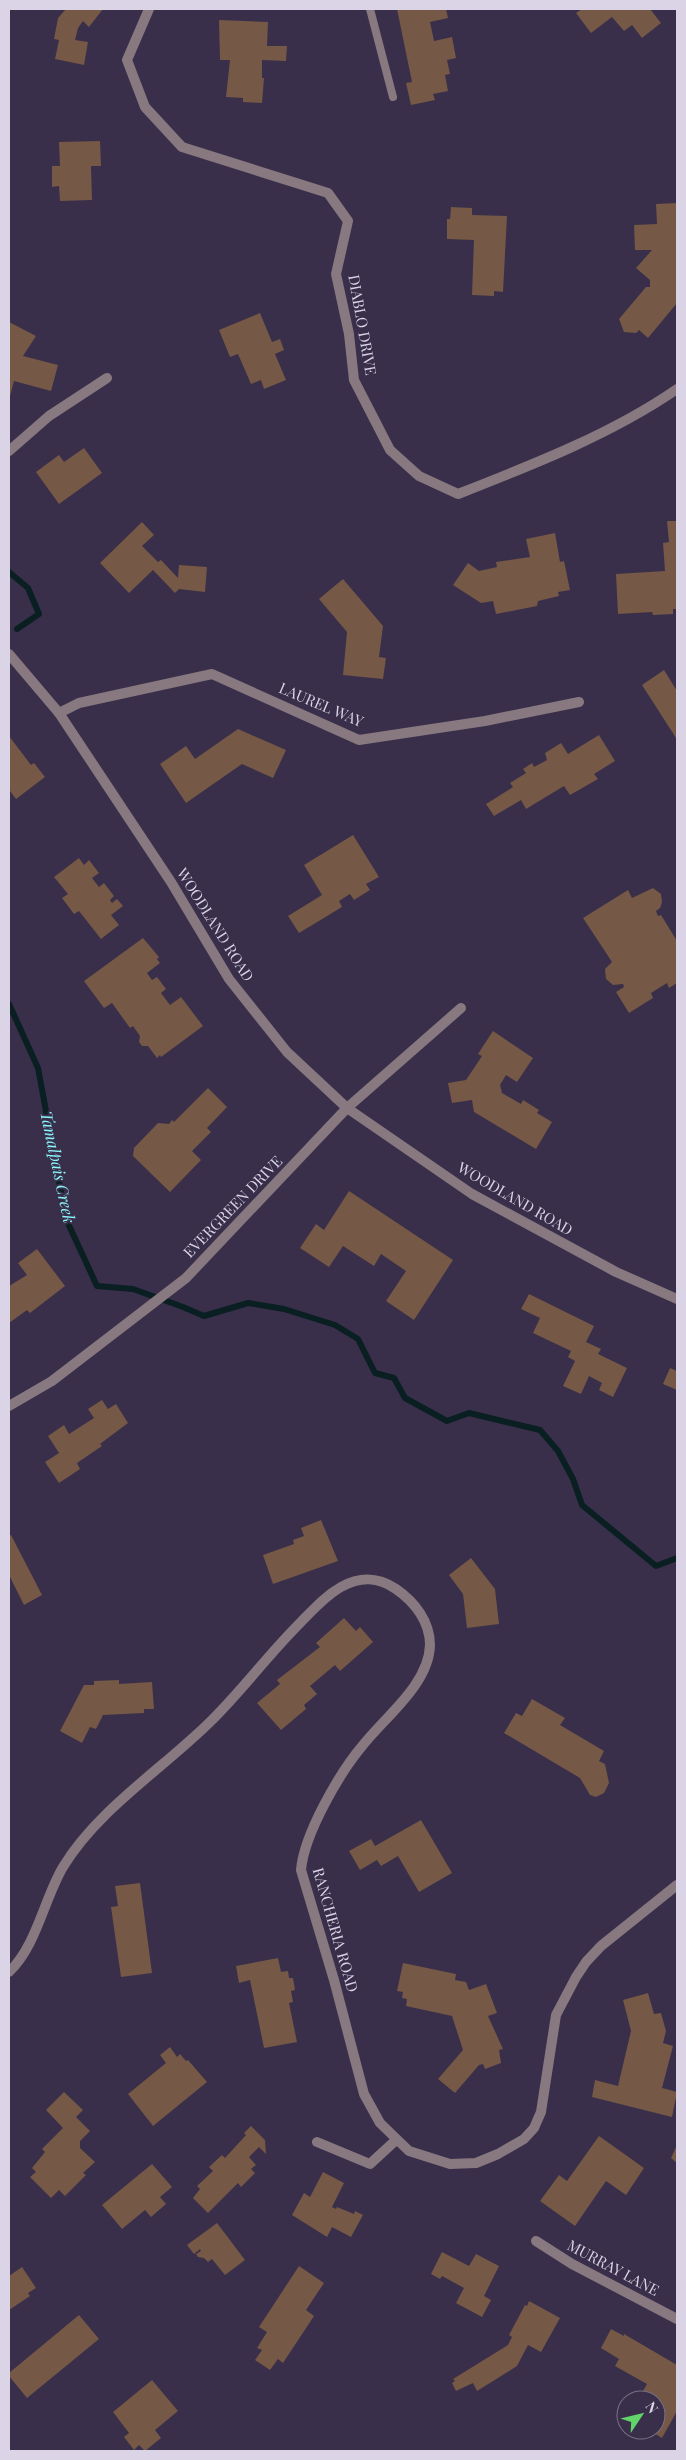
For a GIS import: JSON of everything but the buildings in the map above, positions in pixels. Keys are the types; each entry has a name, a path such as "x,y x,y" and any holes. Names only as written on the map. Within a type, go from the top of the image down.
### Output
{"street":[{"name":"DIABLO DRIVE","path":"149,9 127,60 145,107 182,147 328,193 348,221 336,274 349,334 354,380 390,450 419,476 458,494 533,464 651,407 677,389"},
{"path":"9,451 49,416 107,378"},
{"name":"WOODLAND ROAD","path":"9,654 59,713 171,882 229,979 287,1052 347,1108 472,1194 616,1272 677,1298"},
{"name":"LAUREL WAY","path":"59,713 79,702 212,674 359,740 485,721 579,702"},
{"name":"EVERGREEN DRIVE","path":"9,1406 52,1381 186,1278 347,1108 461,1008"},
{"name":"RANCHERIA ROAD","path":"9,1972 28,1942 63,1867 94,1827 212,1720 278,1646 323,1600 342,1587 358,1580 373,1578 387,1583 402,1593 421,1614 428,1630 430,1645 428,1664 420,1680 362,1746 340,1775 326,1800 302,1856 301,1870 342,2007 364,2094 380,2122 396,2140 409,2151 450,2164 476,2163 498,2154 524,2139 534,2128 541,2112 556,2015 576,1977 586,1962 601,1946 677,1885"},
{"path":"317,2142 370,2164 396,2140"},
{"name":"MURRAY LANE","path":"536,2241 572,2264 677,2319"}],"lane":[{"path":"370,9 393,97"}],"waterway":[{"name":"Tamalpais Creek","path":"9,572 28,588 39,614 17,629"},
{"name":"Tamalpais Creek","path":"9,1004 38,1068 66,1219 97,1286 133,1289 204,1316 248,1303 284,1309 335,1325 358,1339 375,1373 394,1378 405,1398 447,1421 469,1413 540,1430 558,1451 573,1479 582,1505 656,1566 677,1558"}]}
